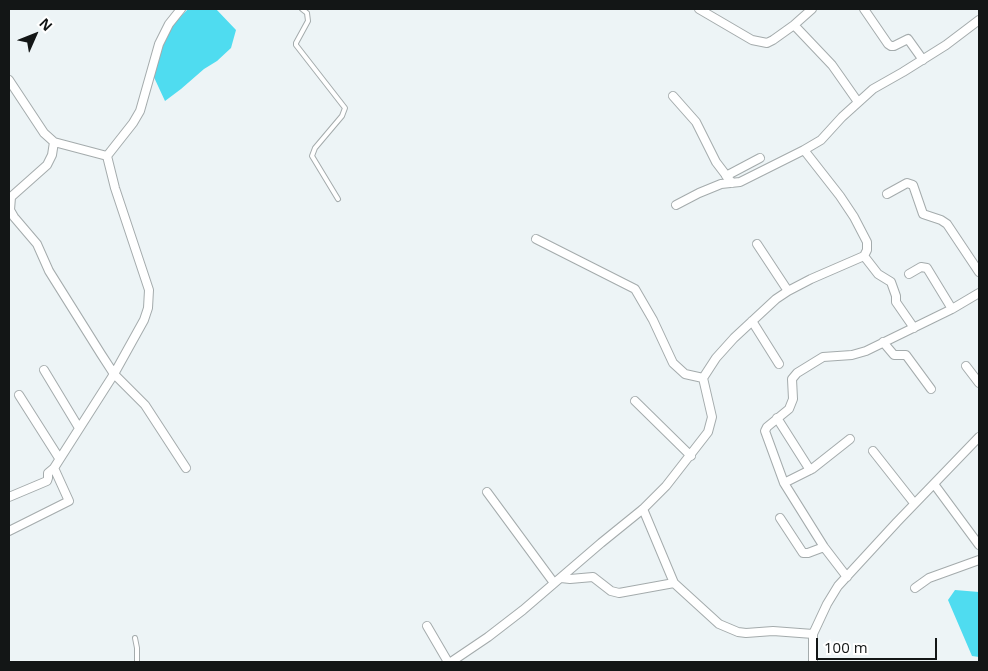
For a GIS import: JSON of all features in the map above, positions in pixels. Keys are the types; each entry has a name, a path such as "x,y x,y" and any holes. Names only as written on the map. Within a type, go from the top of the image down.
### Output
{"street":[{"path":"107,156 140,112 159,44 169,24 181,9"},
{"path":"699,9 752,40 766,43 794,25 812,9"},
{"path":"864,9 888,44 894,46 908,39 923,60"},
{"path":"676,205 721,184 740,182 821,140 873,89 923,60 979,20"},
{"path":"794,25 832,65 858,102"},
{"path":"9,80 44,133 54,142 107,156"},
{"path":"673,96 696,122 716,162 732,183"},
{"path":"54,142 52,155 46,165 11,197 10,210 37,244 49,271 114,374 145,405 186,468"},
{"path":"427,626 449,662 460,660 643,509 666,486 708,432 712,417 704,378 716,358 776,299 811,278 864,256 868,250 867,242 854,218 840,196 804,150"},
{"path":"9,496 47,481 48,473 54,468 58,458 114,374 144,320 149,290 115,188 107,156"},
{"path":"726,176 760,158"},
{"path":"887,194 907,183 913,185 923,214 947,224 979,272"},
{"path":"536,239 635,289 678,370 704,378"},
{"path":"757,244 788,291"},
{"path":"864,256 878,274 891,282 896,302 914,328"},
{"path":"909,274 921,267 927,268 952,309"},
{"path":"847,577 824,546 784,483 765,431 777,418 790,409 792,404 792,379 797,373 823,357 859,354 952,309 979,293"},
{"path":"752,321 779,364"},
{"path":"883,342 894,356 906,355 931,389"},
{"path":"966,366 979,384"},
{"path":"44,370 79,428"},
{"path":"19,396 58,458"},
{"path":"635,401 691,456"},
{"path":"777,418 810,470"},
{"path":"813,662 813,634 833,594 914,503 979,437"},
{"path":"784,483 810,470 850,439"},
{"path":"873,451 914,503"},
{"path":"9,531 68,502 69,498 54,468"},
{"path":"934,484 979,545"},
{"path":"487,492 557,580"},
{"path":"643,509 674,583 710,618 738,632 772,631 813,634"},
{"path":"780,518 803,553 808,553 824,546"},
{"path":"915,588 929,578 979,560"},
{"path":"557,580 592,577 611,591 619,593 674,583"}],"lane":[{"path":"302,9 307,13 308,21 296,45 345,108 342,116 315,148 312,156 338,199"},
{"path":"135,638 137,662"}],"water":[{"path":"188,9 216,9 236,30 231,48 165,101 152,73 168,30"},
{"path":"955,590 979,592 979,657 972,656 948,600"}]}
